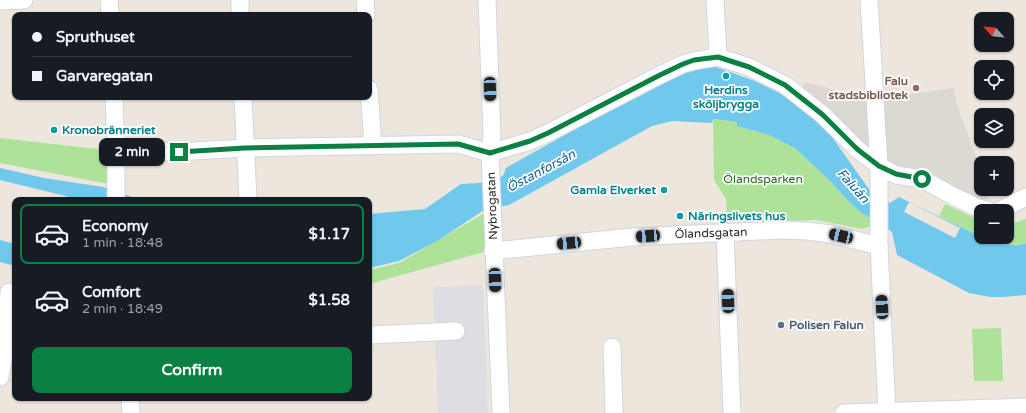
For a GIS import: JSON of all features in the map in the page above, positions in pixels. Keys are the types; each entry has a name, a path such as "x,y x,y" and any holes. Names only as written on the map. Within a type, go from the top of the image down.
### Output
{"street":[{"path":"0,1 24,0"},
{"path":"109,0 110,12"},
{"path":"240,0 240,12"},
{"path":"365,0 366,12"},
{"name":"Nybrogatan","path":"487,0 492,136 490,173 501,413"},
{"path":"715,0 718,57"},
{"path":"869,0 879,166 879,246 887,412"},
{"path":"116,153 245,148 458,144 490,153 530,141 548,133 683,64 694,60 718,57 749,67 785,85 823,115 857,149 879,166 896,174 922,179 974,206"},
{"path":"114,100 116,194"},
{"path":"243,100 248,197"},
{"path":"370,100 373,146"},
{"path":"1012,204 1026,197"},
{"name":"Ölandsgatan","path":"493,250 632,237 782,230 831,234 879,246"},
{"path":"725,233 732,413"},
{"path":"9,292 6,350 0,376 12,376"},
{"path":"372,335 456,331"},
{"path":"612,347 614,413"},
{"path":"130,401 131,413"},
{"path":"844,413 1026,407"}],"shaded area":[{"path":"805,82 864,98 889,97 954,88 957,105 976,156 974,156 974,196 988,196 989,200 987,203 895,170 801,93"},
{"path":"483,285 488,413 438,413 433,287"}],"green space":[{"name":"Ölandsparken","path":"713,119 737,122 737,126 769,135 796,149 831,182 852,205 871,219 872,226 862,229 816,220 727,222 726,199 714,180"},
{"path":"0,138 106,150 109,184 0,163"},
{"path":"945,204 974,218 974,234 939,216"},
{"path":"488,211 484,252 372,283 372,269 399,263"},
{"path":"1026,219 1026,244 1013,245 1003,244 1014,244 1014,223"},
{"path":"1001,328 1003,381 974,381 972,329"}],"water":[{"path":"716,67 755,81 781,94 802,108 832,137 873,195 890,203 899,197 974,234 974,244 1026,244 1026,295 990,297 969,293 897,255 892,232 852,205 831,182 796,149 769,135 737,126 737,122 713,119 712,123 672,121 652,126 509,205 484,210 439,240 399,261 372,267 372,214 425,209 461,184 479,183 503,176 506,168 511,165 662,81 693,69"},
{"path":"0,168 44,178 103,187 132,197 70,197 0,180"},
{"path":"0,240 12,243 12,265 0,262"}],"pier":[{"path":"909,202 960,228 955,238 904,212"}],"place":[{"name":"Herdins sköljbrygga","path":"726,76"},
{"name":"Falu stadsbibliotek","path":"916,88"},
{"name":"Kronobränneriet","path":"54,130"},
{"name":"Gamla Elverket","path":"664,190"},
{"name":"Näringslivets hus","path":"680,216"},
{"name":"Polisen Falun","path":"781,325"}],"route":[{"path":"179,152 245,148 458,144 490,153 530,141 548,133 683,64 694,60 718,57 749,67 785,85 823,115 857,149 879,166 896,174 922,179"}],"water label":[{"name":"Östanforsån","path":"541,171"},
{"name":"Faluån","path":"853,186"}]}
